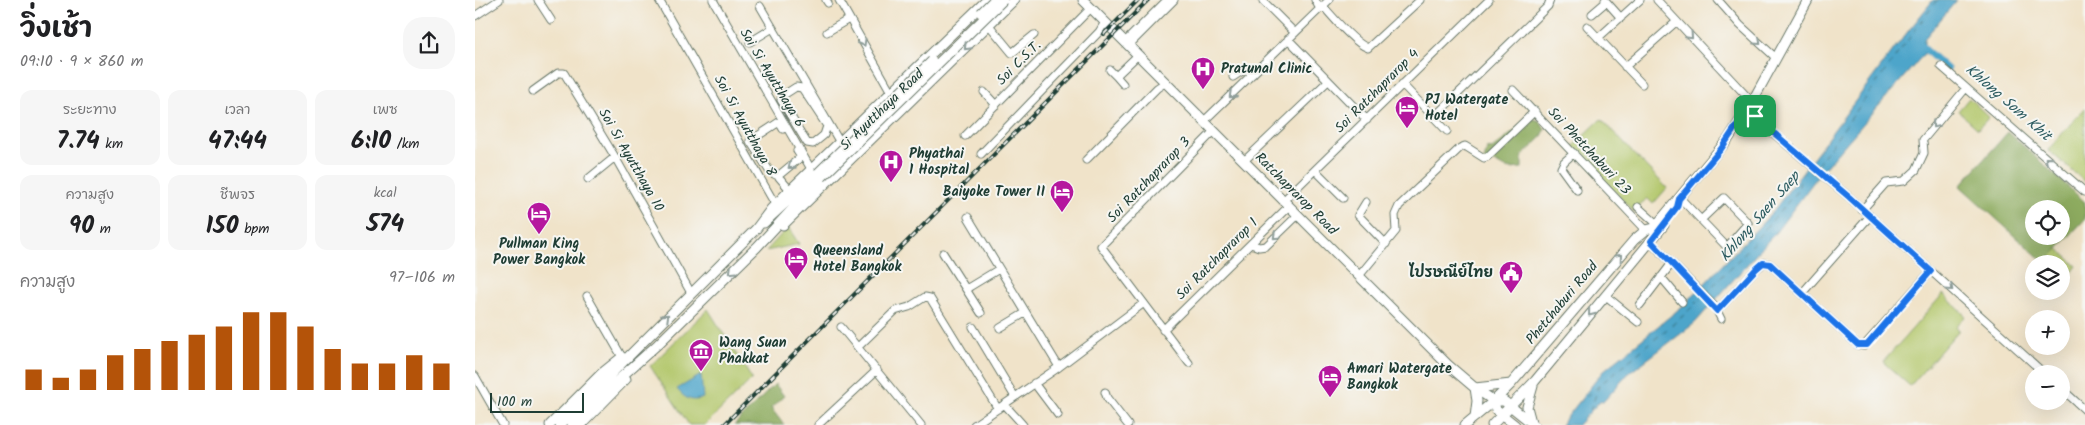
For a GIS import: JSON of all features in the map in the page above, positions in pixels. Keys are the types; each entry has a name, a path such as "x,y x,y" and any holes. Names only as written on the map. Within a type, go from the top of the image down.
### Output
{"main road":[{"path":"817,173 994,0"},
{"path":"817,173 1003,0"},
{"name":"Si Ayutthaya Road","path":"572,425 767,236 794,215 1014,0"},
{"name":"Ratchaprarop Road","path":"1083,0 1433,350 1475,388 1495,401"},
{"name":"Phetchaburi Road","path":"1467,425 1495,401 1511,384 1623,252 1640,234 1657,224 1717,154 1752,102 1808,0"},
{"path":"984,3 994,8 995,12 991,23"},
{"name":"Si Ayutthaya Road","path":"767,236 817,173 839,141 984,3"},
{"name":"Si Ayutthaya Road","path":"756,229 775,204 790,190 817,173"},
{"name":"Si Ayutthaya Road","path":"560,425 756,229 773,216 817,173"},
{"name":"Phetchaburi Road","path":"1497,420 1535,381 1606,296 1677,207 1679,198"},
{"name":"Si Ayutthaya Road","path":"550,425 602,373 631,352"},
{"name":"Si Ayutthaya Road","path":"581,425 615,391 640,361"},
{"path":"1531,361 1543,371"},
{"path":"1533,425 1527,407 1535,381"},
{"path":"1475,417 1477,401 1475,388 1511,384"},
{"path":"1497,420 1495,401 1504,402 1533,425"},
{"path":"1467,425 1487,411 1497,420 1515,425"}],"street":[{"path":"475,16 499,0"},
{"path":"538,0 551,20"},
{"name":"Soi Si Ayutthaya 8","path":"659,0 775,204"},
{"name":"Soi Si Ayutthaya 6","path":"713,0 789,131 817,173"},
{"path":"839,0 891,92"},
{"path":"1127,43 1167,0"},
{"path":"1127,43 1174,0"},
{"path":"1315,0 1368,48 1420,0"},
{"path":"1205,121 1329,0"},
{"name":"Soi Ratchaprarop 4","path":"1286,204 1315,170 1489,0"},
{"path":"1434,117 1548,6 1550,0"},
{"path":"1598,38 1640,0"},
{"path":"1657,0 1752,102"},
{"path":"1718,0 1740,25 1776,58"},
{"path":"1263,1 1295,33"},
{"path":"1592,14 1606,1 1621,18"},
{"path":"760,6 839,141"},
{"name":"Soi C.S.T.","path":"965,136 1091,8"},
{"path":"827,32 849,19"},
{"path":"981,154 1099,32 1105,22"},
{"path":"1625,67 1676,22"},
{"path":"991,23 1012,52 1034,35"},
{"path":"1587,26 1642,84"},
{"path":"750,42 773,28"},
{"path":"1288,39 1367,120"},
{"path":"1123,84 1113,73 1138,54"},
{"path":"1941,66 2085,192"},
{"path":"1233,76 1245,69 1253,74"},
{"name":"Soi Si Ayutthaya 10","path":"533,91 558,73 564,73 615,157 691,293"},
{"path":"1244,161 1328,81"},
{"path":"1086,160 1157,88 1166,82"},
{"path":"1402,84 1447,131"},
{"path":"796,87 800,87 827,126 823,135 810,144 807,143 795,125 781,98 796,87"},
{"path":"1863,210 1886,183 1904,181 1915,170 1924,153 1923,140 1966,88"},
{"name":"Soi Phetchaburi 23","path":"1513,90 1646,230"},
{"path":"984,92 996,105"},
{"path":"1747,110 1849,197 2035,365"},
{"path":"1359,276 1395,231 1395,214 1399,206 1460,148 1467,147 1484,158 1487,157 1535,112"},
{"path":"778,176 801,157 779,122 750,141 770,172 778,176 790,190"},
{"path":"789,131 795,125"},
{"name":"Soi Ratchaprarop 3","path":"1144,303 1101,246 1214,131"},
{"path":"1574,153 1564,162 1561,168 1577,190"},
{"path":"588,179 615,157"},
{"path":"1315,170 1343,198"},
{"path":"1679,198 1727,247 1748,223 1724,198 1701,220"},
{"path":"1366,202 1358,215 1385,244"},
{"name":"Soi Ratchaprarop 1","path":"1163,330 1251,244 1286,204"},
{"path":"1638,207 1657,224"},
{"path":"1251,244 1259,247 1266,246 1298,215"},
{"path":"1804,291 1870,216"},
{"path":"968,217 1059,366"},
{"path":"1651,241 1716,309 1721,319"},
{"path":"943,253 981,313"},
{"path":"1640,304 1672,263"},
{"path":"1716,309 1763,263 1770,264 1858,345 1867,345 1931,271"},
{"path":"966,289 999,269"},
{"path":"1661,277 1681,302"},
{"path":"587,296 622,357"},
{"path":"1606,296 1638,322"},
{"path":"858,347 895,311 909,307 928,297 932,300 998,409"},
{"path":"974,425 1059,366 1144,303 1189,363"},
{"path":"1000,328 1025,313"},
{"path":"841,327 921,425"},
{"path":"973,327 1015,397"},
{"path":"818,425 877,370"},
{"path":"475,376 503,425"},
{"path":"1034,383 1058,415"},
{"path":"1105,392 1107,398 1128,425"},
{"path":"2070,396 2085,410"},
{"path":"1005,404 1020,424"}],"green space":[{"path":"1969,98 1989,117 1978,129 1958,111"},
{"path":"2085,107 2085,182 2048,150"},
{"path":"1531,118 1540,121 1545,130 1541,138 1522,156 1522,168 1510,169 1494,162 1484,161 1487,148 1492,149"},
{"path":"1601,119 1667,188 1653,204 1647,198 1634,212 1572,147"},
{"path":"2008,132 2085,202 2085,219 2070,236 2070,200 2025,200 2025,245 1960,186"},
{"path":"788,227 799,244 766,251"},
{"path":"2025,245 2061,245 2052,255 2036,255"},
{"path":"2057,248 2065,255 2051,255"},
{"path":"2070,260 2077,266 2070,275"},
{"path":"1943,294 1966,316 1956,326 1959,330 1910,386 1883,362"},
{"name":"Wang Suan Phakkat","path":"708,309 752,379 705,425 689,425 650,366"},
{"path":"775,384 784,396 771,408 784,425 734,425"}],"water":[{"name":"Khlong Saen Saep","path":"1933,0 1957,0 1924,39 1924,54 1821,172 1776,232 1695,323 1628,374 1603,402 1601,400 1578,425 1561,425 1603,371 1685,304 1771,214 1894,49"},
{"path":"701,375 703,398 688,399 677,389"}],"waterway":[{"name":"Khlong Som Khit","path":"1918,43 1947,69"}],"ferry route":[{"path":"1817,165 1937,0"},
{"path":"1705,294 1742,256 1798,190 1801,174 1813,171"},
{"path":"1578,403 1684,315 1701,298"},
{"path":"1590,411 1599,386"}],"railway":[{"path":"1104,34 1138,0"},
{"path":"724,425 1148,0"}],"place":[{"name":"Pratunal Clinic","path":"1203,90"},
{"name":"PJ Watergate Hotel","path":"1407,129"},
{"name":"Phyathai 1 Hospital","path":"891,183"},
{"name":"Baiyoke Tower II","path":"1062,213"},
{"name":"Pullman King Power Bangkok","path":"539,235"},
{"name":"Queensland Hotel Bangkok","path":"796,280"},
{"name":"ไปรษณีย์ไทย","path":"1511,294"},
{"name":"Wang Suan Phakkat","path":"701,372"},
{"name":"Amari Watergate Bangkok","path":"1330,398"}],"route":[{"path":"1747,110 1755,116 1931,271 1865,346 1858,345 1770,264 1763,263 1756,269 1717,311 1651,241 1677,207 1679,199 1721,149 1747,110"}]}
